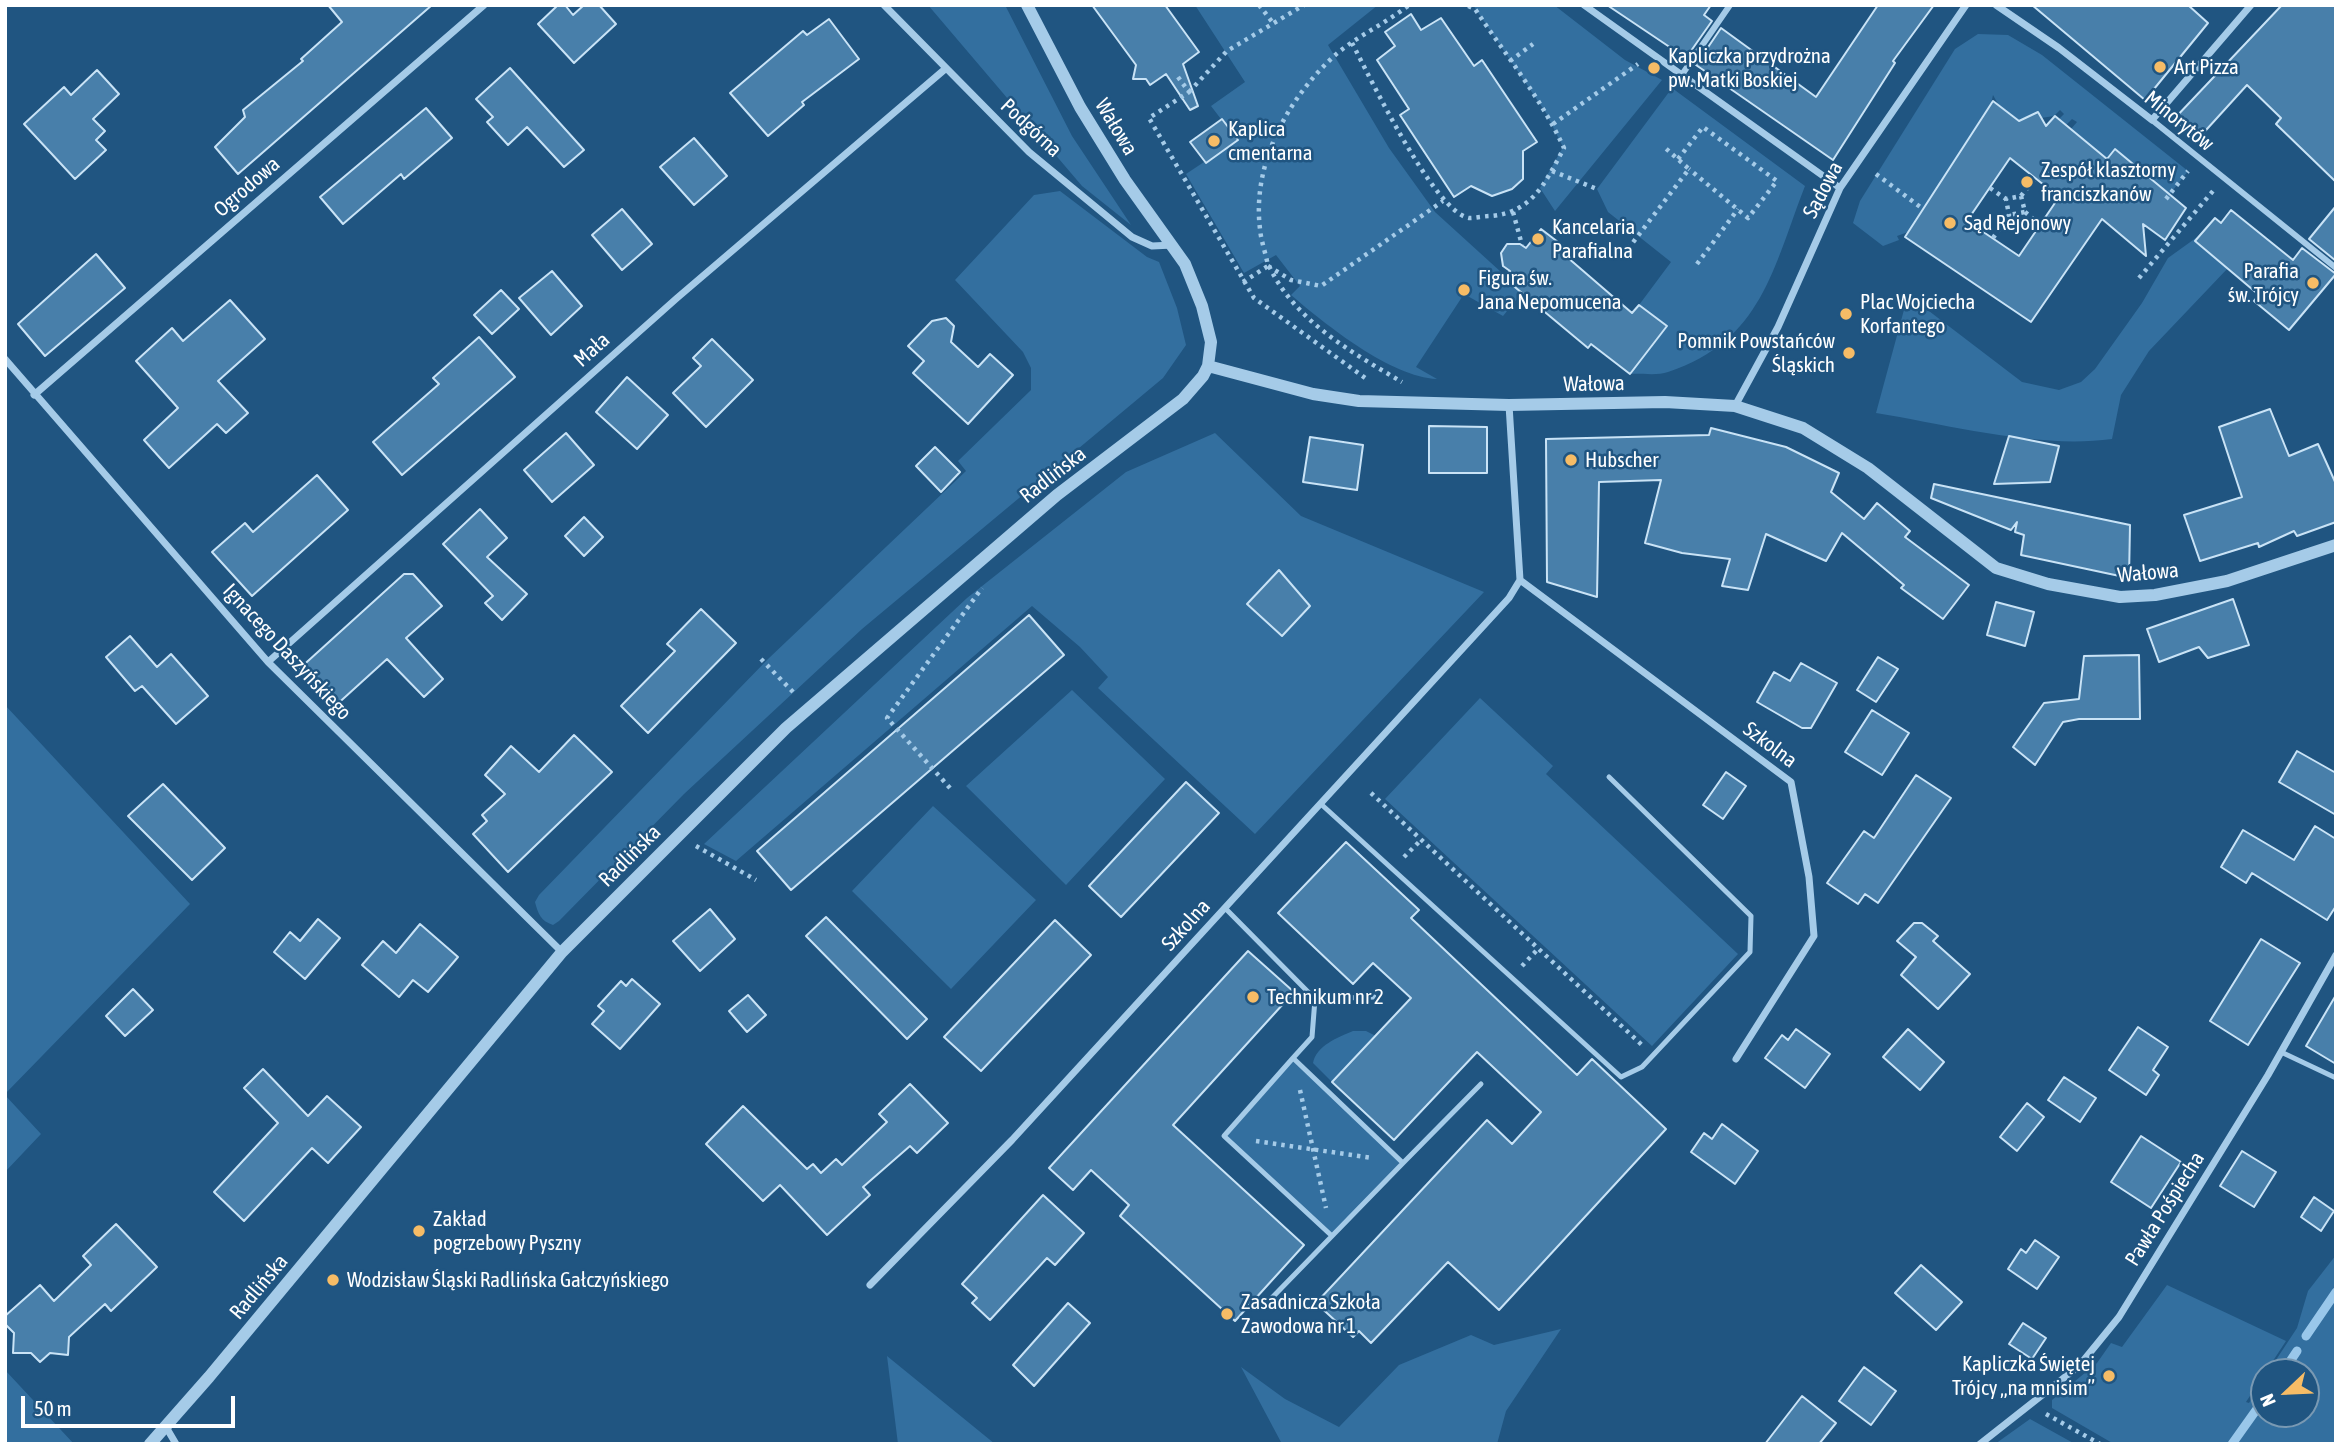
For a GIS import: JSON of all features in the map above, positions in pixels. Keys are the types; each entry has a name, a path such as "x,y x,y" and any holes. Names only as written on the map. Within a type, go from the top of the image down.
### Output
{"street":[{"name":"Ogrodowa","path":"34,395 484,5"},
{"name":"Podgórna","path":"884,5 944,70 1029,152 1132,237 1152,246 1174,245"},
{"name":"Wałowa","path":"1027,5 1043,41 1125,180 1174,245 1190,274 1208,325 1211,342 1208,366 1287,388 1359,401 1509,405 1665,402 1735,406 1803,428 1868,468 1996,568 2048,584 2120,597 2155,595 2227,581 2336,545"},
{"path":"1584,5 1840,188"},
{"path":"1681,76 1730,5"},
{"name":"Sądowa","path":"1735,406 1778,327 1840,188 1966,5"},
{"name":"Minorytów","path":"1996,5 2059,48 2336,268"},
{"path":"2152,120 2251,5"},
{"name":"Mała","path":"268,662 677,298 944,70"},
{"name":"Ignacego Daszyńskiego","path":"5,359 268,662 562,952"},
{"name":"Radlińska","path":"149,1444 562,952 786,728 1057,495 1183,399 1208,366"},
{"path":"1509,405 1520,580"},
{"name":"Szkolna","path":"870,1285 1012,1140 1322,805 1509,598 1520,580 1791,782 1809,877 1814,936 1736,1059"},
{"name":"Pawła Pośpiecha","path":"1980,1444 2079,1366 2119,1317 2281,1052 2336,955"},
{"path":"166,1426 176,1444"}],"lane":[{"path":"1322,805 1395,868 1621,1077 1642,1067 1750,952 1751,916 1609,777"},
{"path":"1225,908 1315,999 1374,997"},
{"path":"1315,999 1312,1037 1224,1136 1332,1236"},
{"path":"2281,1052 2336,1078"},
{"path":"1293,1058 1403,1163"},
{"path":"1262,1308 1481,1084"}],"path":[{"path":"1259,5 1273,23"},
{"path":"1304,5 1227,51 1189,92 1149,118 1243,282 1266,310 1374,384"},
{"path":"1409,5 1335,55 1299,93 1280,123 1260,197 1260,228 1268,266 1282,294 1323,332 1410,386"},
{"path":"1352,43 1401,136 1443,201 1468,218 1513,212 1525,206 1552,171 1564,148 1553,124 1475,9 1466,5"},
{"path":"1395,16 1398,23"},
{"path":"1510,61 1533,44"},
{"path":"1553,124 1652,55"},
{"path":"1178,77 1189,92"},
{"path":"1663,146 1689,169 1748,218 1777,181 1703,128 1678,159"},
{"path":"1628,249 1689,169"},
{"path":"1552,171 1597,189"},
{"path":"2165,199 2188,171"},
{"path":"1876,174 1923,209"},
{"path":"2006,199 2021,196 2035,178"},
{"path":"2139,278 2223,180"},
{"path":"1990,188 2006,199 2009,215"},
{"path":"2021,196 2025,212 2040,225"},
{"path":"1268,266 1291,280 1321,286 1443,201"},
{"path":"1697,264 1738,209"},
{"path":"1513,212 1522,245"},
{"path":"1993,238 2009,215 2025,212"},
{"path":"1243,282 1268,266"},
{"path":"950,788 887,718 980,592"},
{"path":"761,659 796,695"},
{"path":"1371,793 1653,1055"},
{"path":"1395,868 1421,840"},
{"path":"703,850 756,880"},
{"path":"1293,1058 1332,1236"},
{"path":"1224,1136 1403,1163"},
{"path":"2030,1405 2101,1444"}],"shaded area":[{"path":"928,5 1005,5 1072,136 1131,225 1082,186"},
{"path":"1195,5 1378,5 1328,45 1389,148 1435,212 1523,292 1503,316 1464,294 1416,367 1437,379 1419,376 1380,359 1322,321 1291,295 1300,286 1276,255 1244,273 1186,174 1237,140 1211,106 1245,82"},
{"path":"1473,5 1554,5 1625,60 1662,80 1555,211 1540,188 1563,147 1546,113"},
{"path":"1978,34 2008,35 2042,55 2188,171 2166,199 2160,194 2164,189 2159,186 2155,191 2142,171 2116,149 2107,158 2071,129 2077,122 2072,119 2066,125 2059,119 2064,114 2060,110 2054,116 2041,118 2038,112 2034,114 2030,129 1998,104 1993,95 1991,104 1908,232 1897,236 1899,240 1883,246 1853,223 1860,201 1955,49"},
{"path":"1672,88 1805,186 1772,273 1760,298 1744,321 1725,341 1700,358 1664,373 1630,374 1667,326 1639,305 1671,262 1608,212 1597,189"},
{"path":"1060,191 1147,257 1159,262 1177,308 1186,345 1163,378 862,629 684,794 559,921 553,925 543,919 535,902 539,895 768,659 966,471 958,461 1031,390 1031,368 1023,352 955,280 1034,195"},
{"path":"2200,235 2201,246 2228,268 2149,351 2121,395 2112,439 2054,441 2024,438 1876,413 1908,295 2022,382 2059,390 2081,382 2095,369 2142,303 2168,258"},
{"path":"1215,433 1301,516 1484,592 1255,834 1098,688 1108,677 1080,647 1032,606 736,861 704,844 967,598 1126,472"},
{"path":"1072,690 1165,779 1066,885 966,786"},
{"path":"1480,698 1553,766 1546,774 1738,954 1652,1046 1385,799"},
{"path":"5,705 190,904 5,1094"},
{"path":"933,806 1036,900 951,989 852,891"},
{"path":"1353,1031 1366,1031 1376,1036 1332,1082 1313,1063 1315,1057 1328,1043"},
{"path":"1293,1058 1403,1163 1332,1236 1224,1136"},
{"path":"5,1095 41,1134 5,1172"},
{"path":"2336,1255 2336,1444 2114,1444 2052,1408 2052,1400 2097,1363 2111,1343 2122,1347 2167,1285 2286,1341 2275,1358 2250,1358 2250,1396 2246,1402 2250,1401 2250,1428 2320,1428 2320,1358 2277,1358 2297,1328 2308,1291"},
{"path":"1561,1329 1506,1411 1497,1444 1282,1444 1241,1367 1285,1399 1339,1427 1399,1365 1471,1335 1494,1345"},
{"path":"887,1356 995,1444 898,1444"},
{"path":"5,1370 74,1444 5,1444"},
{"path":"2030,1419 2075,1444 1995,1444"}],"building":[{"path":"328,5 432,5 238,174 215,147 245,117 243,110 303,61 301,59 342,22"},
{"path":"558,5 565,5 573,15 584,5 599,5 616,24 574,63 538,24"},
{"path":"1092,5 1165,5 1199,52 1183,64 1198,106 1190,110 1166,74 1150,85 1146,79 1133,79 1136,65"},
{"path":"1607,5 1711,5 1704,15 1712,21 1686,58"},
{"path":"1878,5 1934,5 1893,61 1895,63 1833,160 1696,65 1721,28 1816,97"},
{"path":"2032,5 2188,5 2208,23 2145,100"},
{"path":"2282,5 2336,5 2336,182 2276,124 2281,118 2247,85 2197,140 2174,119"},
{"path":"1411,14 1421,30 1441,18 1474,66 1482,60 1537,142 1523,151 1523,179 1512,189 1492,196 1471,186 1454,197 1400,115 1409,109 1377,60 1395,46 1385,32"},
{"path":"829,19 859,59 802,102 804,105 768,136 730,93 803,31 807,35"},
{"path":"510,68 584,150 564,167 527,127 508,145 487,122 493,117 476,99"},
{"path":"97,70 119,94 93,119 105,131 96,140 106,150 75,179 24,124 64,87 71,95"},
{"path":"1993,101 2019,121 2038,112 2046,126 2055,116 2107,159 2115,149 2186,208 2165,240 2143,224 2146,256 2102,219 2031,322 1905,237","holes":["2010,158 2059,197 2019,256 1967,221"]},
{"path":"426,108 452,138 404,179 401,174 343,224 320,197"},
{"name":"Kaplica cmentarna","path":"1222,119 1238,140 1206,163 1190,142"},
{"path":"694,138 727,176 694,205 660,167"},
{"path":"2336,206 2336,261 2309,239"},
{"path":"622,209 652,244 622,270 592,235"},
{"path":"2231,210 2293,260 2302,248 2336,274 2289,330 2254,301 2259,295 2195,241 2215,218 2221,223"},
{"path":"1541,229 1571,252 1567,257 1632,313 1639,305 1667,326 1630,374 1591,344 1588,348 1504,278 1510,271 1503,266 1501,253 1507,244 1520,244 1526,248"},
{"path":"96,254 125,288 45,356 18,324"},
{"path":"552,271 582,306 551,335 519,298"},
{"path":"501,290 519,309 492,334 474,315"},
{"path":"230,300 265,339 218,381 248,413 226,433 217,424 169,468 144,440 178,408 136,361 172,328 183,341"},
{"path":"946,318 954,326 951,342 978,367 990,354 1013,375 968,424 913,373 924,361 908,346 932,321"},
{"path":"479,337 515,377 402,475 373,442 439,384 433,378"},
{"path":"712,339 753,380 706,427 673,393 701,366 693,358"},
{"path":"627,377 668,415 637,449 596,412"},
{"path":"2270,409 2289,456 2318,444 2336,484 2336,522 2297,536 2294,531 2259,547 2258,543 2200,561 2184,515 2242,497 2219,427"},
{"path":"1429,426 1487,427 1487,473 1429,473"},
{"path":"1711,428 1786,447 1839,473 1831,492 1864,519 1877,503 1910,531 1905,537 1969,585 1943,619 1901,588 1904,585 1842,533 1826,561 1766,534 1748,590 1722,586 1730,559 1682,553 1645,543 1661,480 1599,482 1597,597 1547,582 1546,439 1709,435"},
{"path":"566,433 594,465 552,502 524,470"},
{"path":"2009,436 2059,446 2050,482 1994,484"},
{"path":"1310,437 1363,445 1357,490 1303,482"},
{"path":"935,447 960,472 941,492 916,466"},
{"path":"317,475 348,510 252,596 212,552 245,523 253,532"},
{"path":"1934,484 2130,525 2129,578 2021,555 2024,535 2015,532 2017,522 2011,530 1931,498"},
{"path":"480,509 507,538 487,557 527,594 502,620 485,603 493,596 443,544"},
{"path":"584,517 603,537 584,556 565,536"},
{"path":"1279,570 1310,606 1282,636 1247,604"},
{"path":"404,574 413,574 442,606 406,638 443,679 424,697 387,659 333,708 298,670"},
{"path":"2233,599 2249,645 2208,658 2199,647 2159,662 2147,629"},
{"path":"1996,602 2034,612 2025,646 1987,635"},
{"path":"701,609 736,643 648,733 621,706 675,651 667,644"},
{"path":"1029,615 1064,655 791,890 757,851"},
{"path":"130,636 157,667 171,654 208,696 176,724 142,686 135,691 106,657"},
{"path":"2139,655 2140,719 2079,719 2063,722 2035,765 2013,747 2044,703 2079,699 2084,656"},
{"path":"1878,657 1898,669 1876,702 1857,690"},
{"path":"1801,663 1837,683 1811,728 1802,728 1757,702 1774,672 1790,681"},
{"path":"1872,710 1909,733 1882,775 1845,752"},
{"path":"574,735 612,772 508,872 473,834 487,821 482,815 505,794 485,775 511,746 539,772"},
{"path":"2297,751 2336,773 2336,815 2279,782"},
{"path":"1726,772 1746,786 1723,819 1703,805"},
{"path":"1916,775 1951,798 1878,903 1865,894 1858,904 1827,883 1864,831 1874,838"},
{"path":"1186,782 1219,813 1121,917 1089,886"},
{"path":"163,784 225,848 192,880 128,816"},
{"path":"2315,826 2336,839 2336,906 2327,920 2252,873 2246,883 2221,867 2243,830 2294,860"},
{"path":"1346,842 1419,910 1411,918 1577,1075 1592,1059 1666,1129 1499,1310 1448,1262 1371,1343 1359,1331 1353,1337 1316,1303 1487,1120 1512,1144 1541,1112 1477,1052 1394,1140 1332,1082 1411,998 1373,963 1353,984 1278,913"},
{"path":"710,909 735,939 700,971 673,941"},
{"path":"826,917 927,1019 907,1039 806,936"},
{"path":"318,919 340,938 305,979 274,952 290,932 300,941"},
{"path":"1055,920 1091,955 981,1071 944,1037"},
{"path":"1914,923 1922,923 1938,936 1933,941 1970,974 1938,1009 1901,975 1916,957 1897,941"},
{"path":"420,924 458,957 428,992 413,980 399,997 362,965 383,941 396,953"},
{"path":"2261,939 2300,963 2248,1045 2210,1021"},
{"path":"1248,951 1294,992 1173,1125 1304,1245 1235,1321 1120,1216 1129,1205 1091,1170 1073,1190 1049,1168"},
{"path":"632,979 660,1004 620,1049 592,1024 604,1011 598,1006 621,981 626,986"},
{"path":"133,989 153,1010 125,1036 106,1016"},
{"path":"748,995 766,1015 747,1032 729,1011"},
{"path":"2336,995 2336,1064 2306,1046"},
{"path":"2138,1027 2168,1047 2153,1070 2159,1075 2146,1095 2109,1070"},
{"path":"1796,1029 1830,1054 1805,1088 1765,1058 1782,1035 1788,1040"},
{"path":"1908,1029 1944,1062 1920,1090 1883,1057"},
{"path":"263,1069 308,1116 327,1096 361,1127 328,1163 312,1148 244,1221 214,1192 278,1123 244,1088"},
{"path":"2064,1077 2096,1098 2080,1122 2048,1100"},
{"path":"910,1084 948,1123 917,1153 910,1146 863,1187 870,1195 827,1235 780,1185 763,1201 706,1144 743,1106 807,1169 813,1164 821,1173 836,1159 842,1165 887,1122 879,1114"},
{"path":"2027,1103 2044,1117 2017,1151 2000,1137"},
{"path":"1722,1124 1758,1151 1735,1184 1691,1152 1704,1133 1712,1139"},
{"path":"2141,1136 2181,1162 2151,1208 2111,1182"},
{"path":"2242,1151 2276,1172 2254,1207 2220,1186"},
{"path":"1043,1195 1084,1233 1055,1265 1047,1258 990,1320 972,1303 977,1298 962,1284"},
{"path":"2314,1197 2334,1211 2321,1231 2301,1217"},
{"path":"116,1224 157,1267 111,1311 105,1304 69,1337 68,1355 50,1353 40,1362 31,1353 13,1353 14,1333 5,1324 5,1316 40,1285 54,1301 91,1265 83,1256"},
{"path":"2035,1240 2059,1257 2037,1289 2008,1269 2021,1249 2026,1253"},
{"path":"1921,1265 1962,1302 1936,1330 1895,1293"},
{"path":"1068,1303 1090,1323 1034,1386 1013,1365"},
{"path":"2023,1323 2046,1338 2032,1359 2009,1344"},
{"path":"1864,1367 1896,1391 1871,1425 1839,1401"},
{"path":"1802,1396 1836,1423 1819,1444 1765,1444"}],"waterway":[{"path":"2306,1336 2336,1292"},
{"path":"2292,1358 2297,1351"},
{"path":"2232,1444 2250,1419"}],"place":[{"name":"Art Pizza","path":"2160,67"},
{"name":"Kapliczka przydrożna pw. Matki Boskiej","path":"1654,68"},
{"name":"Kaplica cmentarna","path":"1214,141"},
{"name":"Zespół klasztorny franciszkanów","path":"2027,182"},
{"name":"Sąd Rejonowy","path":"1950,223"},
{"name":"Kancelaria Parafialna","path":"1538,239"},
{"name":"Parafia św. Trójcy","path":"2313,283"},
{"name":"Figura św. Jana Nepomucena","path":"1464,290"},
{"name":"Plac Wojciecha Korfantego","path":"1846,314"},
{"name":"Pomnik Powstańców Śląskich","path":"1849,353"},
{"name":"Hubscher","path":"1571,460"},
{"name":"Technikum nr 2","path":"1253,997"},
{"name":"Zakład pogrzebowy Pyszny","path":"419,1231"},
{"name":"Wodzisław Śląski Radlińska Gałczyńskiego","path":"333,1280"},
{"name":"Zasadnicza Szkoła Zawodowa nr 1","path":"1227,1314"},
{"name":"Kapliczka Świętej Trójcy „na mnisim”","path":"2109,1376"}]}
